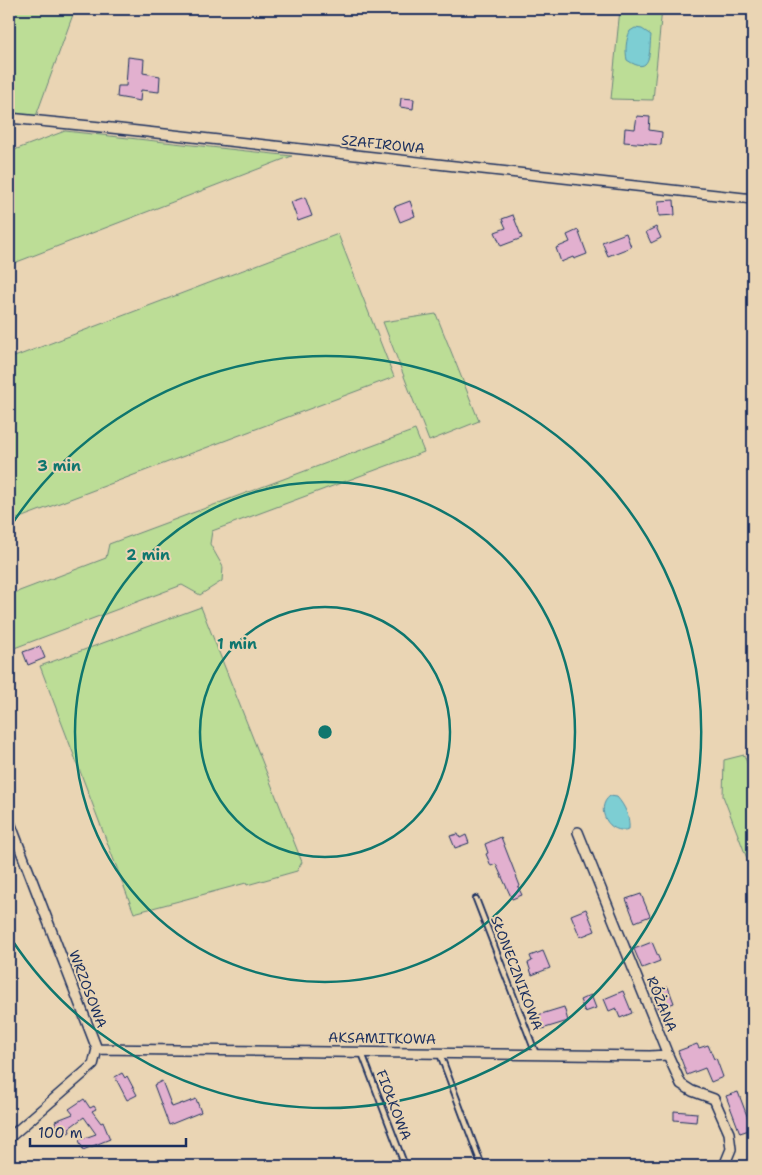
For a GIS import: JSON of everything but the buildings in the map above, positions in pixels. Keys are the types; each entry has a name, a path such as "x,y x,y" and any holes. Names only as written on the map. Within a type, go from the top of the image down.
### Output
{"street":[{"name":"SZAFIROWA","path":"9,118 753,199"},
{"name":"WRZOSOWA","path":"9,820 96,1049 93,1065 9,1138"},
{"name":"RÓŻANA","path":"578,832 680,1084 692,1091 714,1099 729,1133 731,1149 724,1166"},
{"name":"AKSAMITKOWA","path":"96,1049 668,1055"}],"lane":[{"name":"SŁONECZNIKOWA","path":"476,899 537,1054"},
{"name":"FIOŁKOWA","path":"361,1052 405,1166"},
{"path":"440,1053 482,1166"}],"green space":[{"path":"9,9 75,9 36,116 9,113"},
{"path":"620,9 662,9 653,100 611,99"},
{"path":"65,131 292,156 9,265 9,152"},
{"path":"338,234 394,377 9,522 9,359"},
{"path":"436,314 479,421 429,441 383,322"},
{"path":"415,430 424,452 212,531 210,544 223,567 222,581 200,595 182,585 9,650 9,595 106,558 109,544"},
{"path":"201,607 302,862 297,871 134,913 40,666"},
{"path":"744,755 753,778 753,874 723,796 724,760"}],"water":[{"path":"635,28 642,29 651,35 648,60 641,66 627,60 626,56 626,45 630,31"},
{"path":"610,796 617,797 622,804 628,816 629,829 615,828 606,820 603,807 605,801"}]}
